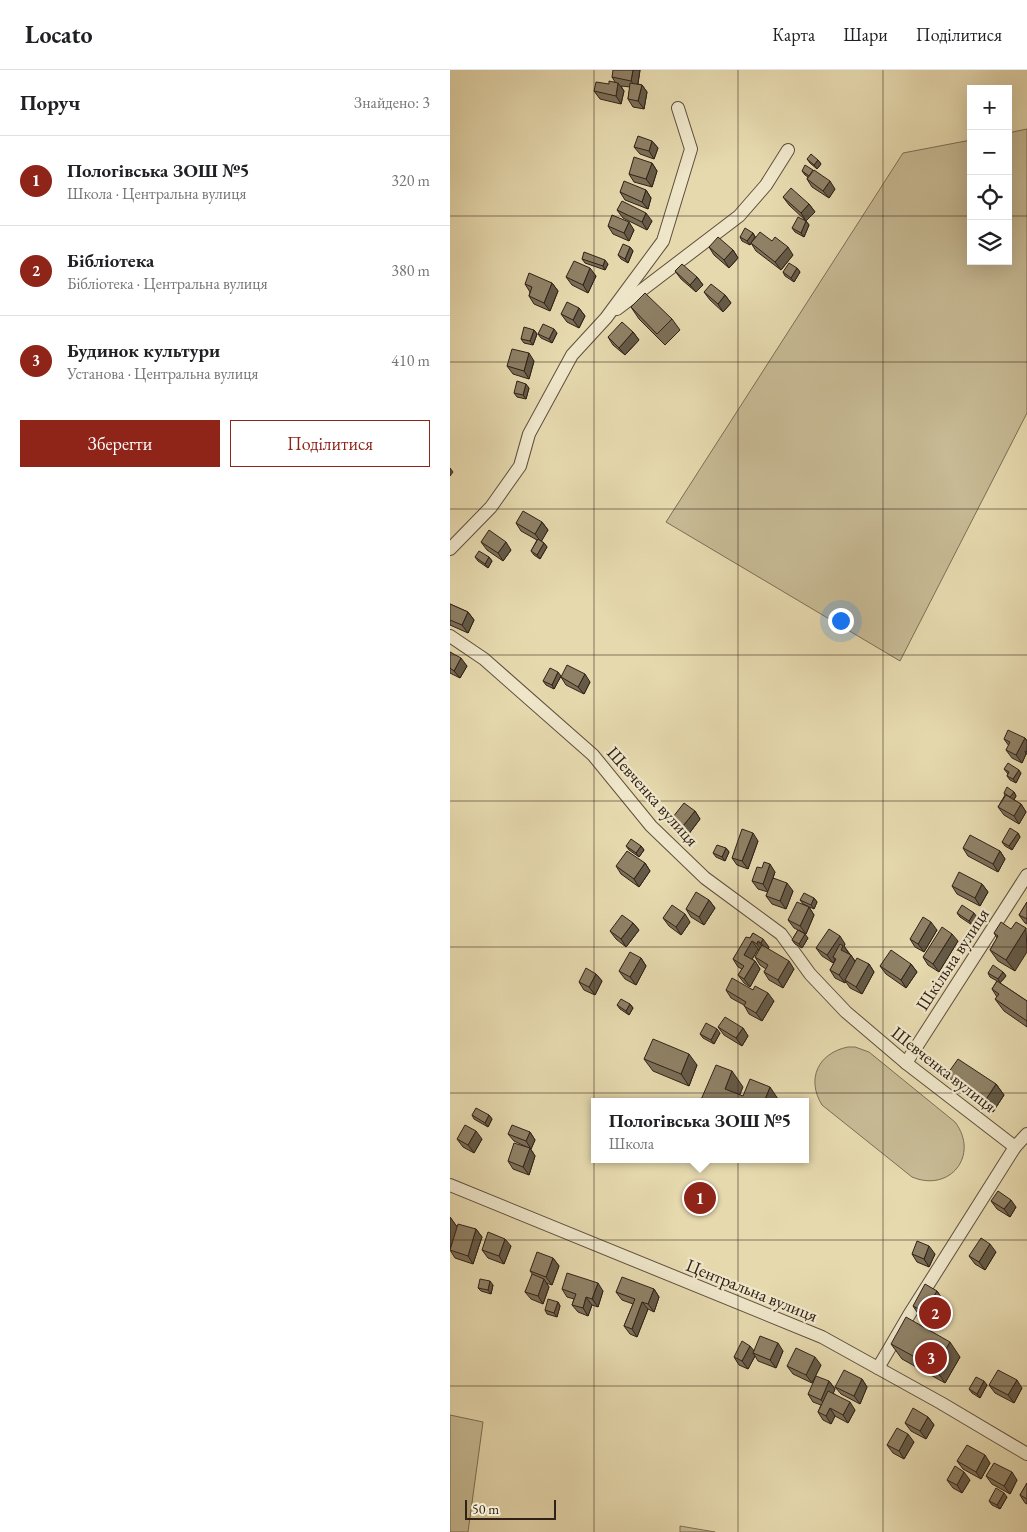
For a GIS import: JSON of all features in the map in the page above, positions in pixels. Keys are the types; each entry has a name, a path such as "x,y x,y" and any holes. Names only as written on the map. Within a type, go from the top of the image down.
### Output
{"street":[{"path":"450,549 492,507 520,466 529,434 572,355 606,318 663,241 691,149 678,108"},
{"path":"606,318 739,216 766,185 788,150"},
{"name":"Шевченка вулиця","path":"450,636 484,659 593,754 651,826 705,878 782,934 810,974 846,1012 906,1063 1015,1147"},
{"name":"Шкільна вулиця","path":"906,1063 1027,875"},
{"path":"878,1368 908,1314 1015,1147 1027,1134"},
{"name":"Центральна вулиця","path":"450,1185 822,1337 941,1403 1027,1454"}],"shaded area":[{"path":"1027,129 1027,413 900,661 666,522 903,153 967,141 967,265 1012,265 1012,132"},
{"path":"848,1047 855,1047 869,1052 955,1122 962,1134 964,1147 962,1158 957,1168 949,1175 938,1180 926,1181 912,1177 822,1105 815,1086 815,1077 818,1069 822,1061 829,1055"},
{"path":"450,1415 483,1422 468,1532 450,1532"},
{"path":"680,1526 715,1532 680,1532"}],"building":[{"path":"613,70 633,70 631,81 612,77"},
{"path":"609,81 618,83 616,96 594,91 596,82 609,84"},
{"path":"630,83 642,85 638,101 628,99"},
{"path":"638,136 652,141 649,151 634,147"},
{"path":"811,154 818,160 814,165 807,159"},
{"path":"634,157 652,163 646,179 629,174"},
{"path":"805,165 813,170 809,176 802,171"},
{"path":"814,170 830,181 823,191 807,179"},
{"path":"624,181 646,190 642,202 620,192"},
{"path":"791,188 809,204 801,213 783,197"},
{"path":"622,201 646,213 642,222 617,210"},
{"path":"612,215 629,222 624,233 608,226"},
{"path":"798,217 806,221 801,233 792,228"},
{"path":"745,228 753,233 747,241 740,237"},
{"path":"760,232 772,241 775,237 788,247 775,262 751,243"},
{"path":"718,237 733,250 724,260 709,247"},
{"path":"623,244 630,247 625,259 618,255"},
{"path":"584,252 605,260 603,266 582,259"},
{"path":"574,261 590,268 583,285 566,277"},
{"path":"789,263 797,268 791,278 783,272"},
{"path":"682,264 697,277 690,285 675,271"},
{"path":"529,273 552,283 544,303 529,296 532,287 525,284"},
{"path":"711,284 725,295 718,304 704,292"},
{"path":"645,293 672,319 657,334 631,307"},
{"path":"567,302 579,308 573,320 561,314"},
{"path":"622,322 633,332 619,348 608,337"},
{"path":"543,324 554,329 549,339 538,334"},
{"path":"524,327 534,330 530,341 521,339"},
{"path":"512,349 529,353 524,371 507,366"},
{"path":"517,381 526,384 523,395 514,393"},
{"path":"523,511 542,522 535,534 516,523"},
{"path":"489,530 506,542 498,553 481,542"},
{"path":"538,539 544,543 537,555 531,551"},
{"path":"479,551 489,557 485,564 475,557"},
{"path":"450,604 468,612 462,625 450,620"},
{"path":"450,652 461,658 454,671 450,668"},
{"path":"567,665 585,674 578,687 561,677"},
{"path":"550,668 558,672 552,685 543,681"},
{"path":"1008,730 1025,738 1016,755 1006,750 1010,742 1004,739"},
{"path":"1008,763 1019,770 1013,779 1007,776 1009,772 1004,769"},
{"path":"1007,787 1014,792 1010,797 1004,793"},
{"path":"1006,795 1021,804 1014,816 998,807"},
{"path":"684,803 695,811 679,831 669,822"},
{"path":"1010,828 1018,833 1009,846 1002,842"},
{"path":"742,829 753,833 742,861 732,858"},
{"path":"970,835 1000,851 993,864 963,848"},
{"path":"631,839 641,846 636,853 626,846"},
{"path":"717,845 726,848 722,857 713,853"},
{"path":"627,851 645,863 634,879 616,866"},
{"path":"764,862 770,864 763,884 752,881 757,867 762,868"},
{"path":"959,872 982,884 975,898 952,886"},
{"path":"773,878 787,883 780,901 766,896"},
{"path":"696,892 709,900 699,917 686,909"},
{"path":"804,893 814,898 811,905 800,900"},
{"path":"797,902 809,907 800,926 788,920"},
{"path":"1027,902 1027,919 1019,915"},
{"path":"672,905 685,914 676,927 663,918"},
{"path":"962,905 974,913 969,921 957,913"},
{"path":"622,915 633,923 621,939 610,931"},
{"path":"923,917 931,922 918,944 910,939"},
{"path":"1001,922 1011,929 1016,922 1026,928 1006,960 990,950 998,936 994,933"},
{"path":"942,927 952,934 933,964 923,957"},
{"path":"829,929 840,936 827,955 816,948"},
{"path":"798,930 805,934 799,944 792,940"},
{"path":"753,933 763,939 761,943 758,941 757,944 752,941 744,955 755,961 744,979 738,975 744,966 733,959 746,937 750,938"},
{"path":"840,944 843,946 841,950 851,955 839,975 830,970 836,959 833,957"},
{"path":"762,945 789,961 778,980 764,972 768,965 755,957"},
{"path":"891,950 911,964 901,980 880,966"},
{"path":"630,952 641,958 630,977 619,971"},
{"path":"857,958 869,964 856,987 845,980"},
{"path":"993,965 1003,972 998,979 988,973"},
{"path":"586,968 596,974 589,987 579,982"},
{"path":"732,978 753,990 755,986 768,993 756,1013 744,1006 746,1002 726,990"},
{"path":"997,981 1027,1001 1027,1021 995,999 999,994 992,989"},
{"path":"621,999 630,1004 626,1011 617,1005"},
{"path":"725,1017 743,1028 736,1038 718,1027"},
{"path":"706,1023 717,1029 711,1040 700,1034"},
{"path":"653,1039 689,1054 681,1074 644,1059"},
{"path":"958,1059 996,1084 985,1101 946,1076"},
{"path":"716,1065 732,1071 725,1089 743,1096 750,1079 770,1087 766,1098 702,1098"},
{"path":"476,1108 489,1115 485,1123 472,1115"},
{"path":"465,1125 476,1131 468,1145 457,1139"},
{"path":"512,1125 530,1132 526,1141 508,1134"},
{"path":"514,1143 530,1148 523,1167 508,1161"},
{"path":"998,1191 1011,1200 1004,1209 991,1201"},
{"path":"458,1224 476,1229 468,1256 450,1250"},
{"path":"488,1232 505,1239 499,1256 482,1250"},
{"path":"981,1238 990,1244 979,1262 969,1256"},
{"path":"917,1241 929,1246 924,1259 912,1254"},
{"path":"537,1252 553,1258 546,1277 530,1271"},
{"path":"567,1273 598,1283 592,1299 586,1297 583,1308 572,1305 576,1294 562,1289"},
{"path":"532,1274 544,1279 538,1296 525,1292"},
{"path":"622,1277 654,1289 648,1304 642,1302 632,1329 624,1326 635,1299 616,1292"},
{"path":"480,1279 490,1281 488,1290 478,1288"},
{"path":"925,1284 937,1291 924,1312 913,1306"},
{"path":"548,1299 558,1302 554,1313 545,1310"},
{"path":"906,1317 950,1342 935,1368 891,1344"},
{"path":"760,1336 778,1343 770,1360 753,1353"},
{"path":"742,1341 750,1346 742,1361 734,1357"},
{"path":"796,1348 815,1357 806,1375 787,1366"},
{"path":"844,1370 862,1379 854,1396 835,1387"},
{"path":"998,1370 1017,1380 1008,1395 989,1385"},
{"path":"816,1376 829,1381 821,1400 808,1394"},
{"path":"976,1377 984,1381 977,1394 969,1389"},
{"path":"828,1391 850,1402 843,1415 830,1408 826,1416 818,1412"},
{"path":"913,1408 928,1417 920,1431 905,1423"},
{"path":"897,1428 908,1434 899,1451 887,1445"},
{"path":"967,1445 985,1455 976,1472 957,1461"},
{"path":"994,1463 1012,1472 1004,1486 986,1476"},
{"path":"955,1466 964,1472 957,1485 947,1480"},
{"path":"1027,1483 1027,1499 1020,1495"},
{"path":"996,1488 1004,1493 997,1505 989,1501"}],"place":[{"name":"Пологівська ЗОШ №5","path":"700,1198"},
{"name":"Бібліотека","path":"935,1313"},
{"name":"Будинок культури","path":"931,1358"}]}
